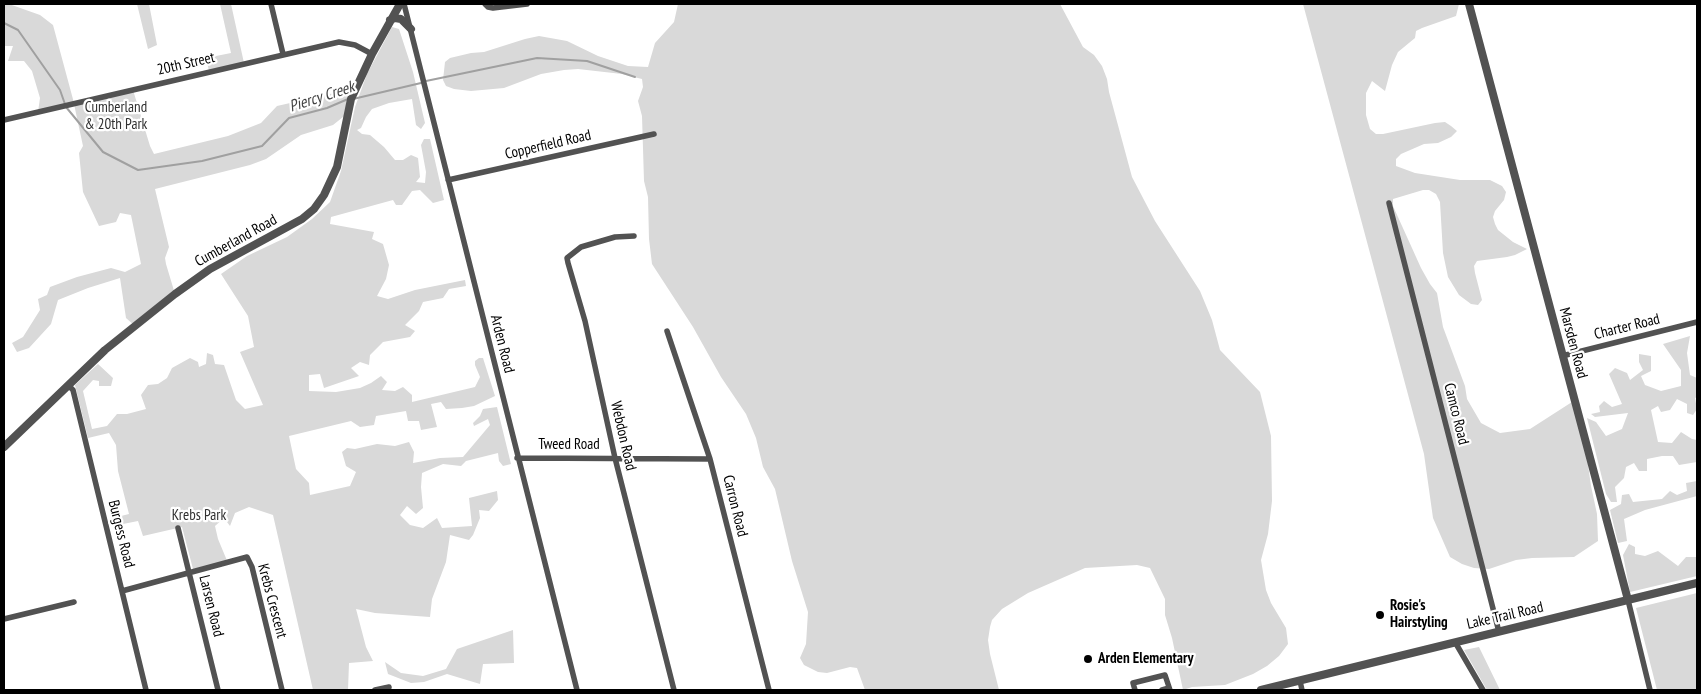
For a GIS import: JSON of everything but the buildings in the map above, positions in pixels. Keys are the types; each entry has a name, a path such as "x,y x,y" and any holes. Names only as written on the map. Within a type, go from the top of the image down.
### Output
{"street":[{"path":"270,4 283,54"},
{"name":"Cumberland Road","path":"4,446 105,350 210,269 302,220 314,208 332,181 337,167 351,99 372,54 400,4"},
{"name":"Arden Road","path":"404,4 577,690"},
{"path":"486,4 488,8 527,4"},
{"name":"Marsden Road","path":"1469,4 1628,600 1650,690"},
{"path":"390,20 395,18 401,19 410,29"},
{"name":"20th Street","path":"4,120 339,42 355,45 372,54"},
{"name":"Copperfield Road","path":"448,180 654,134"},
{"name":"Camco Road","path":"1389,203 1499,632"},
{"name":"Webdon Road","path":"634,236 615,237 581,246 567,258 674,690"},
{"name":"Charter Road","path":"1562,356 1697,322"},
{"name":"Carron Road","path":"667,331 710,459 770,690"},
{"name":"Burgess Road","path":"68,385 73,390 146,690"},
{"name":"Tweed Road","path":"517,458 710,459"},
{"name":"Larsen Road","path":"178,528 218,690"},
{"name":"Krebs Crescent","path":"122,591 247,557 252,567 282,690"},
{"name":"Lake Trail Road","path":"1261,690 1697,582"},
{"path":"4,619 74,602"},
{"path":"1455,642 1483,690"},
{"path":"1135,690 1133,683 1165,675 1170,689 1162,690"},
{"path":"1300,681 1302,690"},
{"path":"375,690 388,687"}],"green space":[{"name":"Cumberland & 20th Park","path":"9,4 40,15 53,25 74,103 133,90 154,154 228,136 261,123 277,106 356,88 348,113 333,125 301,135 266,159 250,165 155,189 169,247 165,258 166,264 175,294 135,326 126,318 120,278 58,300 51,324 29,348 17,352 12,343 23,337 40,310 38,299 47,295 50,287 77,277 111,268 125,272 141,264 131,215 120,213 116,222 99,226 83,192 79,153 83,146 74,104 38,112 40,98 32,71 24,61 8,61 13,46 4,46 4,5"},
{"path":"137,4 149,4 157,45 148,49"},
{"path":"220,4 231,4 244,63 209,71 206,58 231,53"},
{"path":"678,4 1060,4 1083,47 1094,55 1102,66 1132,177 1155,221 1200,291 1212,320 1220,350 1260,392 1271,436 1272,501 1268,534 1261,560 1266,590 1271,603 1286,628 1288,644 1279,656 1253,674 1225,685 1192,687 1183,690 1165,615 1165,599 1150,568 1137,565 1085,568 1028,593 1002,609 992,620 988,640 999,690 865,690 857,668 850,667 827,673 818,672 804,665 800,658 806,644 808,612 792,561 775,489 763,467 756,438 746,414 721,377 693,327 652,264 649,239 648,197 644,181 642,116 638,101 643,87 642,79 622,74 578,69 541,74 504,88 471,91 446,86 443,80 445,62 450,58 484,52 539,36 567,41 598,56 628,66 648,67 655,43 674,22"},
{"path":"1303,4 1459,4 1456,16 1416,31 1415,38 1398,52 1392,65 1385,91 1372,81 1366,93 1366,115 1370,129 1376,134 1445,122 1457,131 1451,137 1438,143 1424,144 1401,154 1396,159 1396,166 1415,173 1460,180 1490,180 1502,186 1506,192 1504,200 1495,211 1493,217 1495,224 1498,230 1513,242 1527,249 1507,257 1477,261 1474,266 1482,300 1478,305 1471,304 1459,295 1448,277 1443,253 1440,202 1436,194 1429,190 1423,190 1393,199 1393,206 1421,268 1437,293 1443,327 1465,386 1467,399 1481,423 1500,433 1530,429 1572,402 1579,401 1591,486 1597,514 1598,541 1574,557 1516,560 1489,569 1474,568 1450,557 1433,518 1424,454"},
{"name":"Krebs Park","path":"392,27 399,29 413,72 425,123 421,129 416,125 412,99 389,103 372,109 361,128 357,130 362,134 370,135 395,160 403,160 411,155 418,158 420,177 416,182 425,183 426,172 421,145 424,139 430,139 444,200 433,203 420,190 412,191 402,205 396,205 393,200 331,217 330,224 374,232 372,239 383,244 389,265 386,279 377,296 388,299 415,290 465,280 466,286 449,289 443,298 423,302 419,311 405,325 415,331 410,337 383,342 370,355 369,365 360,362 351,368 359,376 324,388 320,374 309,375 309,391 336,392 360,388 381,376 387,382 382,390 395,391 403,387 412,395 412,402 475,387 480,377 475,361 483,358 495,396 474,406 462,408 446,409 441,402 431,404 437,427 421,430 419,421 408,421 406,411 376,416 374,425 360,427 351,421 289,436 296,469 309,483 310,495 350,486 356,472 346,466 342,452 347,448 355,449 377,444 395,446 409,442 414,452 413,463 440,458 463,457 490,425 488,419 474,426 473,423 480,416 483,409 497,407 511,464 503,466 499,461 498,453 466,461 461,466 443,464 422,473 423,508 416,514 407,506 400,515 410,525 423,528 437,518 442,528 472,526 469,498 497,491 498,500 489,511 479,510 480,518 469,540 450,535 446,562 432,599 430,617 375,613 356,609 366,647 373,661 349,663 348,690 313,690 273,515 249,507 235,513 230,526 224,518 215,526 228,563 193,569 182,527 143,536 138,521 118,525 117,517 129,514 118,471 116,445 109,433 88,438 75,385 98,364 113,378 111,386 99,386 99,381 93,380 83,391 92,429 107,426 117,414 127,414 146,409 141,395 148,385 158,384 167,378 172,368 190,358 198,362 199,367 206,364 207,353 213,355 215,364 224,365 236,400 245,409 263,405 240,352 254,347 248,316 221,274 247,256 287,237 312,219 330,202 341,171 355,107 367,74"},
{"path":"1690,336 1687,353 1690,375 1697,378 1697,397 1695,398 1697,409 1693,415 1687,413 1687,404 1677,399 1670,410 1661,412 1658,406 1651,410 1658,442 1672,443 1681,432 1697,440 1697,462 1679,465 1673,456 1662,456 1647,459 1647,471 1639,471 1634,463 1626,467 1624,478 1615,487 1617,502 1611,502 1606,494 1587,418 1596,422 1606,436 1622,429 1628,413 1595,417 1591,414 1600,412 1599,406 1604,401 1612,407 1622,404 1609,374 1615,368 1627,373 1630,380 1643,370 1639,362 1639,354 1651,356 1651,371 1641,376 1645,385 1661,391 1681,386 1681,370 1663,344"},
{"path":"1697,481 1697,496 1645,510 1624,519 1627,541 1618,543 1610,510 1621,504 1622,495 1629,494 1633,502 1662,499 1670,491 1677,495 1687,491 1686,483"},
{"path":"1629,544 1635,547 1635,554 1645,556 1658,551 1678,566 1686,557 1696,557 1697,555 1697,576 1630,592 1623,555"},
{"path":"1697,593 1697,690 1657,690 1636,608"},
{"path":"513,630 514,663 483,664 480,684 447,674 424,682 411,683 388,674 385,662 401,673 423,676 446,669 457,649"},
{"path":"1479,647 1500,690 1487,690 1464,650"}],"waterway":[{"name":"Piercy Creek","path":"4,23 18,30 60,90 66,107 103,152 138,170 202,161 262,146 289,118 327,108 348,99"},
{"name":"Piercy Creek","path":"426,81 537,58 587,61 635,77"},
{"name":"Piercy Creek","path":"353,99 421,83"}],"place":[{"name":"Rosie's Hairstyling","path":"1380,615"},
{"name":"Arden Elementary","path":"1088,659"}]}
